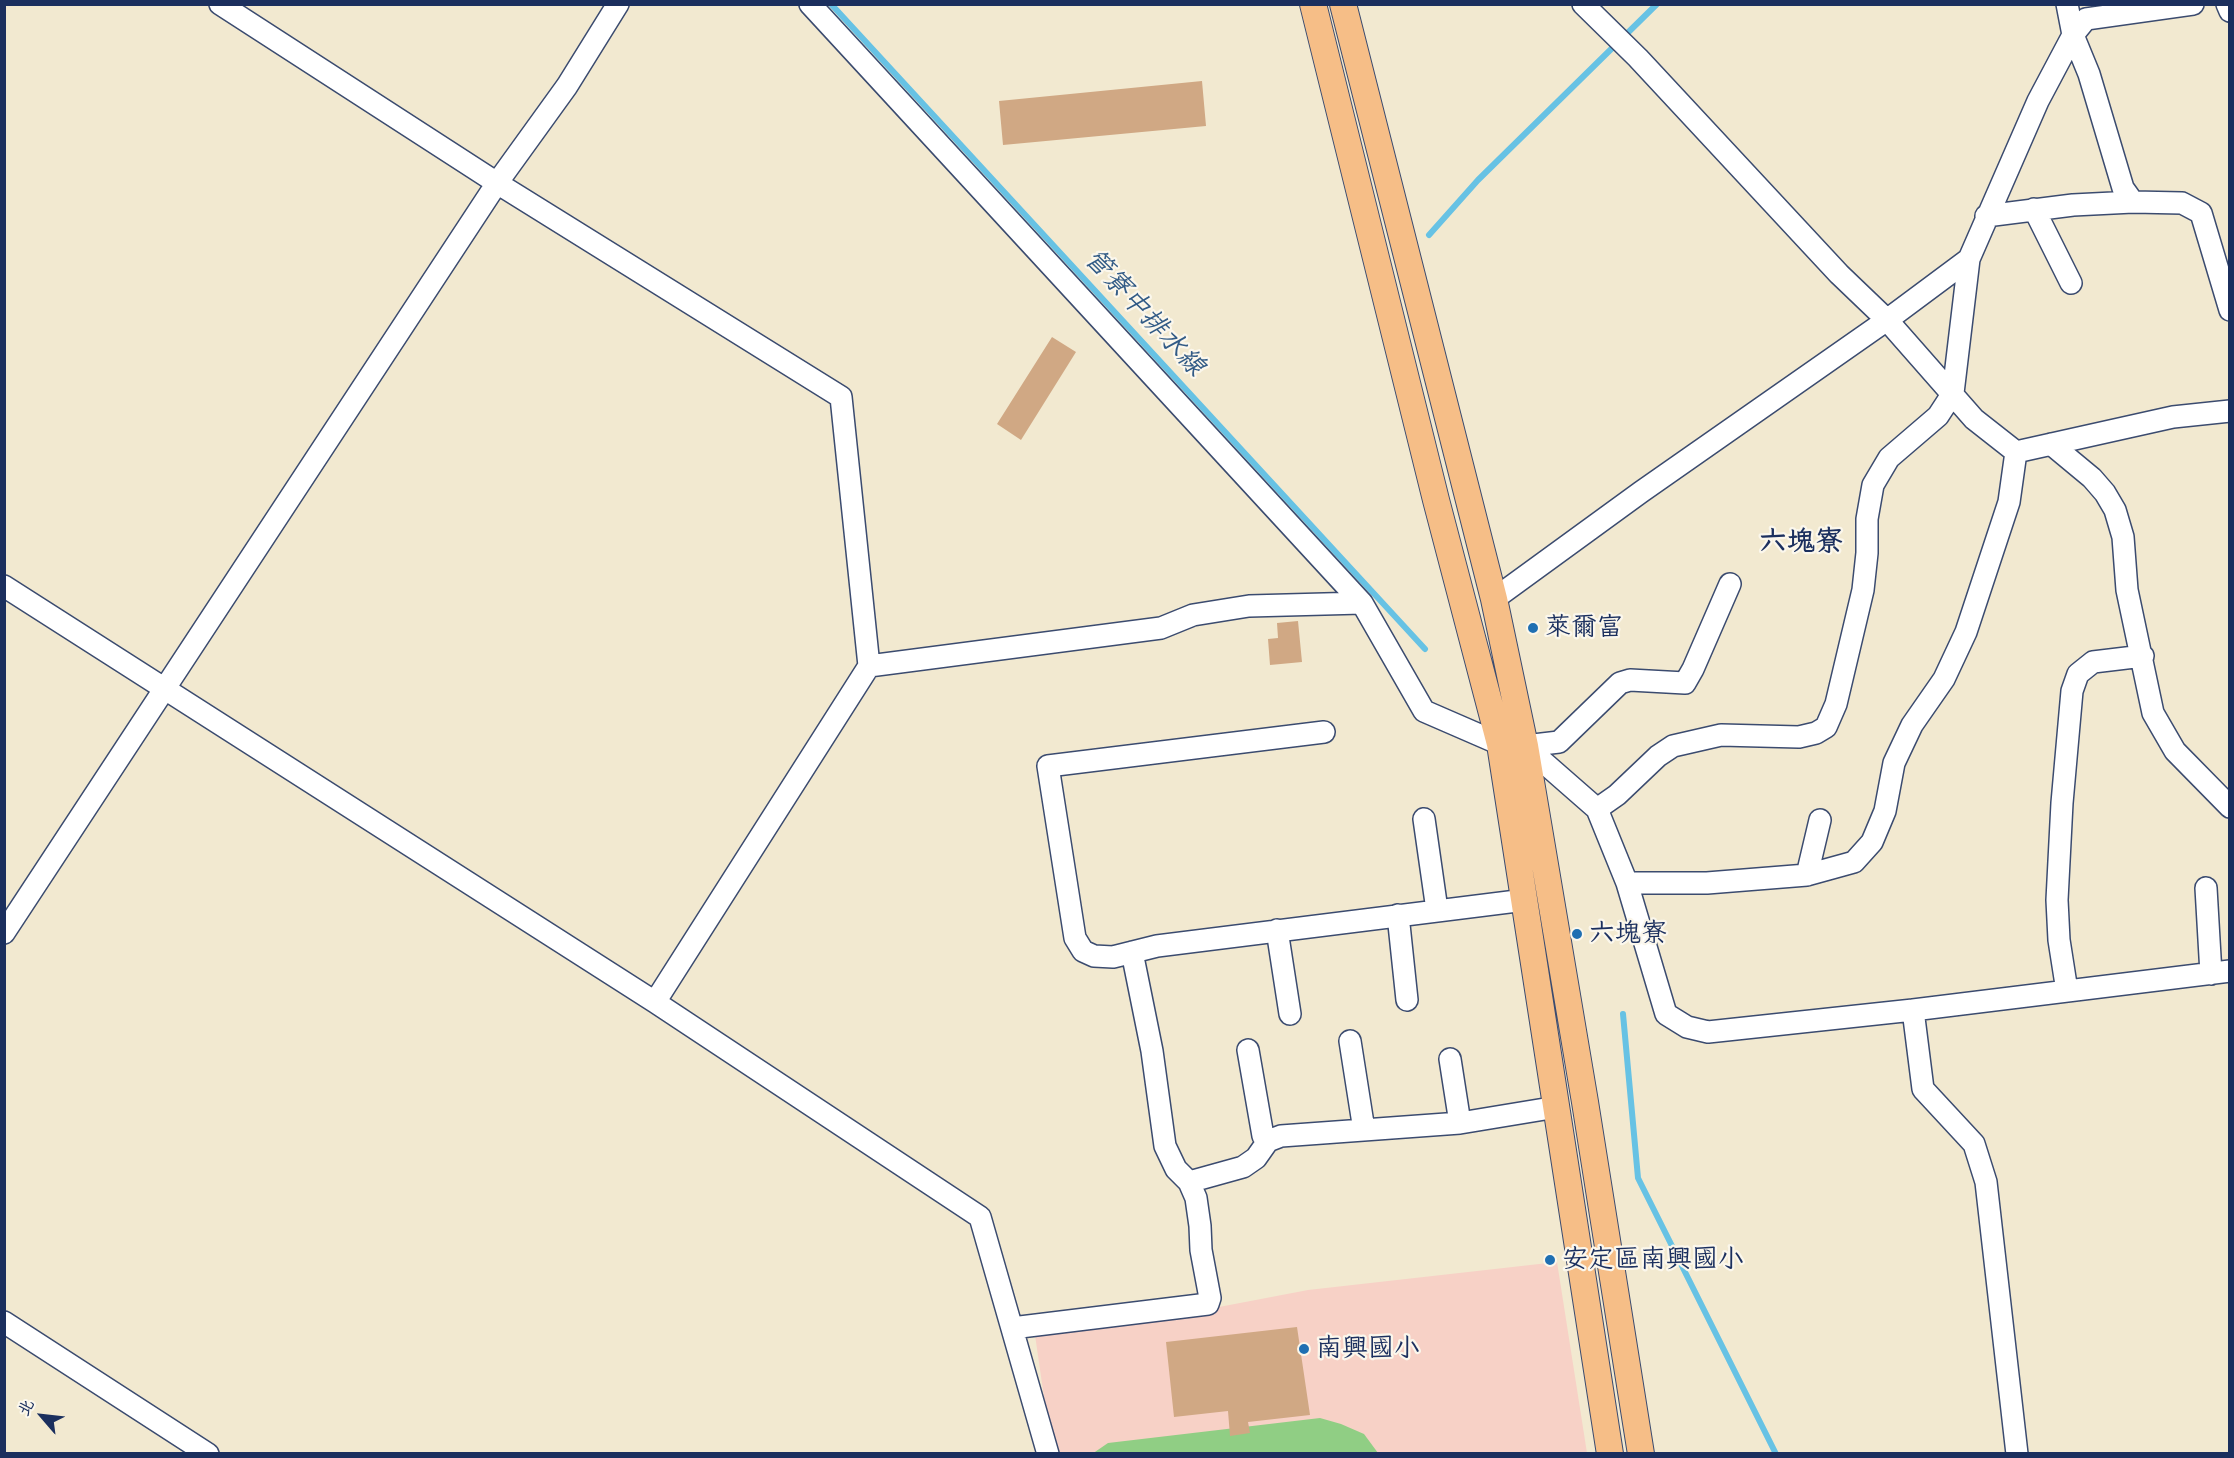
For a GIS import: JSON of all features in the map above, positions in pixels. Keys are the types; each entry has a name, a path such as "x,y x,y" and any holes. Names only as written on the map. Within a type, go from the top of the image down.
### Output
{"main road":[{"path":"1313,4 1433,488 1500,744 1610,1454"},
{"path":"1343,4 1494,598 1525,746 1597,1171 1641,1454"}],"street":[{"path":"220,4 497,183 841,397 869,666 655,1002"},
{"path":"4,933 497,183 567,86 618,4"},
{"path":"810,4 1362,603 1424,711 1500,744 1525,746 1559,742 1620,683 1630,680 1685,682 1693,669 1730,584"},
{"path":"1583,4 1620,40 1839,274 1887,320 1974,419 2016,452"},
{"path":"2067,4 2073,35 2089,74 2123,188 2133,202"},
{"path":"1597,808 1617,795 1658,756 1673,746 1721,735 1799,737 1816,733 1826,727 1836,704 1863,590 1873,485 1889,458 1938,416 1953,393 1969,259 2038,101 2073,35 2086,19 2193,4"},
{"path":"2227,4 2229,11"},
{"path":"1986,216 2073,204 2182,203 2201,213 2229,310"},
{"path":"2034,209 2071,283"},
{"path":"1494,598 1887,320 1969,259"},
{"path":"2016,452 2173,417 2229,411"},
{"path":"2051,444 2092,478 2105,493 2115,510 2123,537 2127,590 2143,656 2153,713 2175,751 2229,807"},
{"path":"1627,883 1707,883 1807,875 1854,862 1872,842 1885,812 1894,763 1912,725 1944,679 1966,632 2009,502 2016,452"},
{"path":"4,586 655,1002 980,1217 1048,1454"},
{"path":"869,666 1161,628 1193,615 1249,606 1362,603"},
{"path":"2067,992 2059,940 2057,900 2062,803 2072,691 2078,674 2093,662 2143,656"},
{"path":"1324,732 1048,766 1075,938 1083,951 1094,956 1113,957 1157,946 1525,900"},
{"path":"1525,746 1597,808 1627,883 1666,1014 1687,1027 1708,1032 2220,973 2206,888"},
{"path":"1424,819 1437,910"},
{"path":"1807,875 1820,820"},
{"path":"1398,915 1407,1000"},
{"path":"1277,930 1290,1014"},
{"path":"1012,1328 1208,1304 1210,1298 1201,1250 1196,1198 1189,1182 1176,1169 1165,1146 1152,1051 1132,952"},
{"path":"1913,1010 1923,1089 1974,1144 1986,1182 2017,1454"},
{"path":"1350,1041 1364,1130"},
{"path":"1248,1050 1263,1136 1268,1141"},
{"path":"1450,1059 1460,1123"},
{"path":"1189,1182 1243,1167 1256,1158 1268,1141 1281,1136 1460,1123 1557,1107"},
{"path":"4,1322 208,1454"}],"shaded area":[{"name":"南興國小","path":"1557,1262 1587,1453 1057,1453 1046,1411 1034,1328 1219,1307 1308,1290"}],"green space":[{"path":"1320,1418 1364,1434 1378,1453 1092,1454 1108,1443"}],"building":[{"path":"1202,81 1206,126 1003,145 999,101"},
{"path":"1052,337 1076,352 1021,440 997,424"},
{"path":"1298,621 1302,662 1270,665 1268,639 1278,638 1277,623"},
{"path":"1297,1327 1310,1415 1248,1422 1250,1433 1230,1436 1228,1411 1174,1417 1166,1342"}],"waterway":[{"name":"管寮中排水線","path":"831,4 1425,649"},
{"path":"1429,235 1478,180 1657,4"},
{"path":"1623,1014 1638,1178 1776,1454"}],"place":[{"name":"萊爾富","path":"1533,628"},
{"name":"六塊寮","path":"1577,934"},
{"name":"安定區南興國小","path":"1550,1260"},
{"name":"南興國小","path":"1304,1349"}],"district":[{"name":"六塊寮","path":"1801,543"}]}
